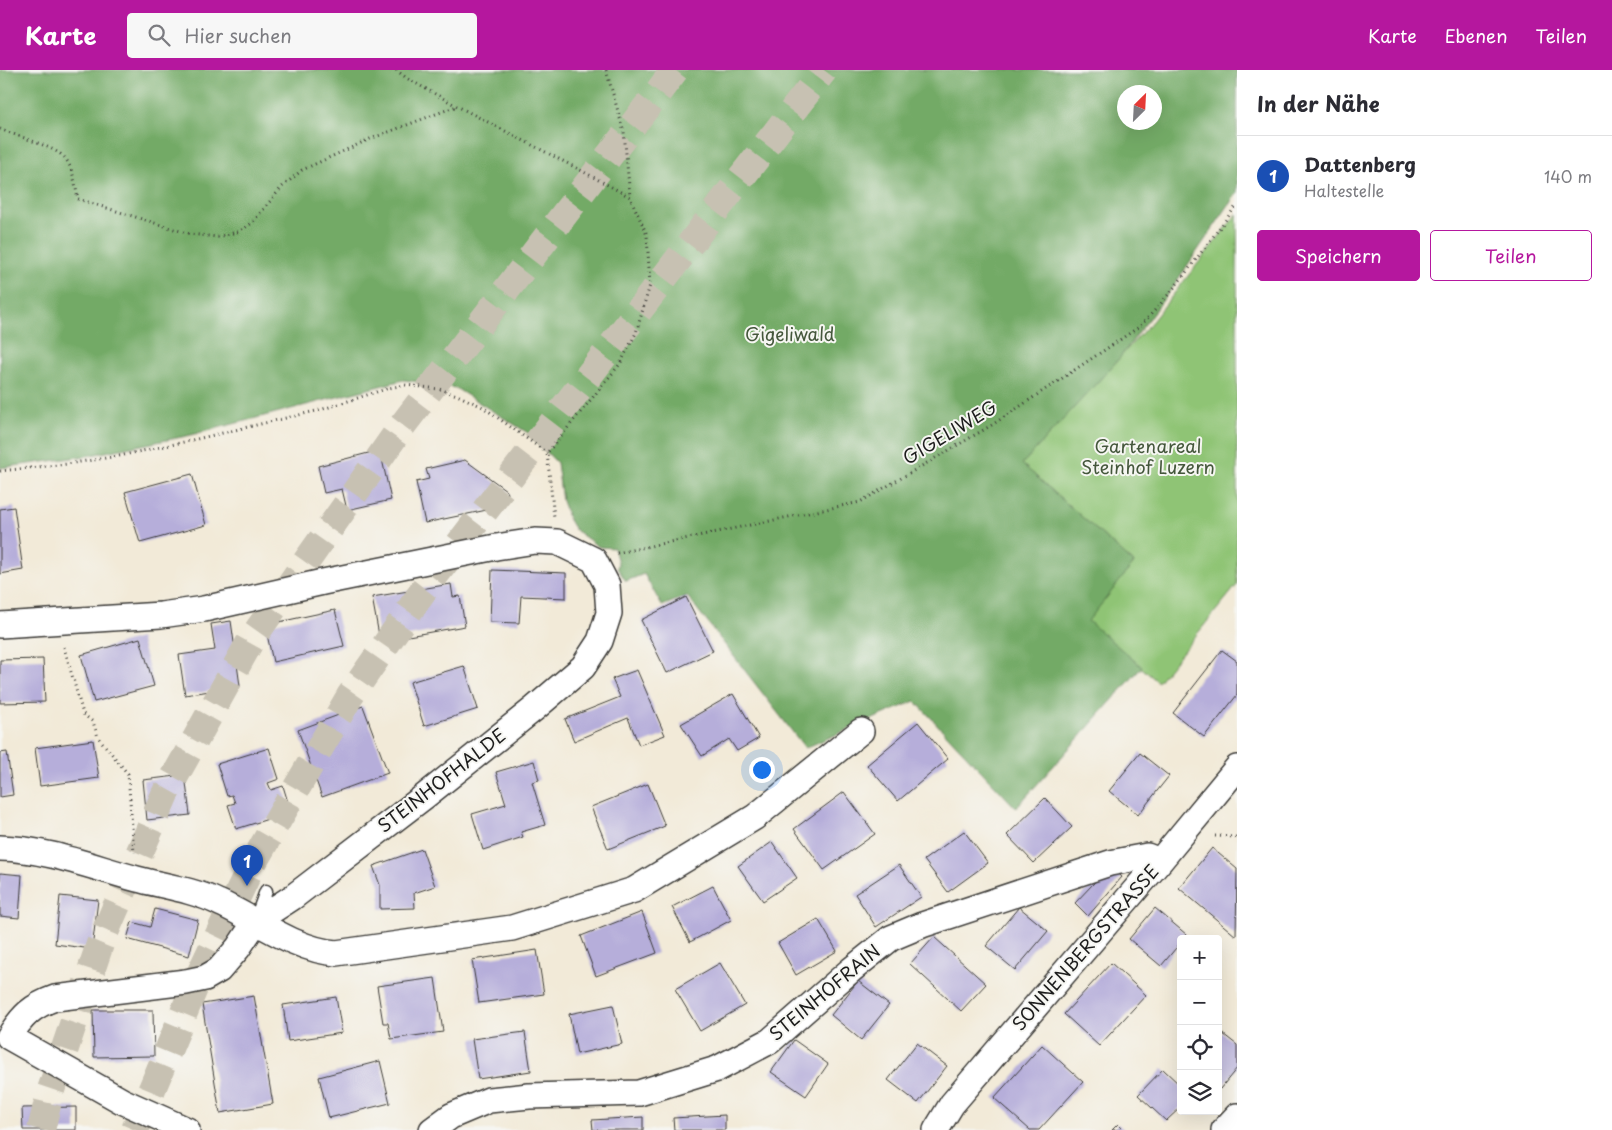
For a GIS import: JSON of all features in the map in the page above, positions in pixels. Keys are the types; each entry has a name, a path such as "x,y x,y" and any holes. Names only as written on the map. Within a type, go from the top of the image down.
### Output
{"street":[{"name":"STEINHOFHALDE","path":"0,625 161,615 204,609 330,581 535,541 557,542 594,560 607,585 609,613 600,641 583,667 425,796 293,897 256,921"},
{"path":"0,848 60,856 217,901 302,945 324,952 336,953 512,928 634,890 755,817 861,731"},
{"name":"SONNENBERGSTRASSE","path":"936,1130 952,1104 1237,768"},
{"name":"STEINHOFRAIN","path":"432,1130 451,1116 489,1100 529,1096 639,1093 717,1069 770,1041 851,970 891,938 922,925 1110,863 1148,856 1160,861"},
{"path":"187,1130 122,1101 5,1038 36,1005 55,998 205,978 219,970 238,948 256,921"},
{"path":"1224,1130 1237,1116"}],"lane":[{"path":"256,921 266,891"}],"path":[{"path":"396,70 408,79 457,106 630,197"},
{"path":"554,520 547,453 620,364 636,332 650,285 647,235 630,197 624,132 606,70"},
{"path":"0,129 41,145 64,157 73,175 78,199 190,234 218,237 240,231 252,222 282,187 302,170 370,139 457,106"},
{"name":"GIGELIWEG","path":"611,555 860,502 992,425 1140,327 1174,289 1237,205"},
{"path":"0,471 120,456 320,410 389,388 405,385 439,389 474,403 515,429 547,453"},
{"path":"58,622 83,714 93,722 98,738 128,774 133,839"},
{"path":"1213,836 1237,837"}],"green space":[{"name":"Gigeliwald","path":"0,70 1237,70 1237,193 1170,291 1118,360 1022,464 1134,563 1088,621 1142,667 1016,808 915,701 805,748 687,596 662,606 644,574 626,581 617,568 618,563 614,548 599,547 575,530 569,520 562,501 557,463 528,433 457,389 443,385 403,380 187,436 86,456 0,468"},
{"name":"Gartenareal Steinhof Luzern","path":"1237,214 1237,585 1158,682 1087,621 1134,563 1022,464 1150,324"}],"building":[{"path":"380,450 391,500 347,510 342,489 324,493 318,466"},
{"path":"465,460 506,490 508,493 505,503 501,507 425,523 416,482 429,479 426,469"},
{"path":"192,474 206,525 140,543 125,492"},
{"path":"14,507 23,570 0,574 0,509"},
{"path":"492,570 566,573 566,598 521,596 519,623 490,622"},
{"path":"451,584 453,597 460,596 465,626 380,641 372,597"},
{"path":"686,597 713,651 667,673 641,620"},
{"path":"335,610 344,646 273,662 265,625"},
{"path":"231,621 240,686 185,695 179,655 215,650 211,624"},
{"path":"140,638 154,686 94,702 81,655"},
{"path":"1222,650 1237,661 1237,695 1204,737 1173,713"},
{"path":"43,659 45,702 0,703 0,660"},
{"path":"464,666 478,709 424,726 410,682"},
{"path":"637,670 665,735 639,745 628,718 574,741 565,719 620,697 612,679"},
{"path":"733,694 759,738 737,751 729,739 702,756 681,724"},
{"path":"363,706 388,773 322,797 298,730"},
{"path":"918,722 948,759 898,801 867,765"},
{"path":"93,740 99,778 40,786 35,748"},
{"path":"269,748 279,779 268,783 271,790 283,786 291,812 236,829 228,805 235,803 232,795 227,796 217,764"},
{"path":"7,752 13,795 0,797 0,753"},
{"path":"1140,753 1169,776 1138,815 1109,791"},
{"path":"534,761 539,780 532,782 545,825 521,832 523,837 483,850 472,814 506,804 496,772"},
{"path":"185,775 190,815 147,820 143,780"},
{"path":"648,784 665,826 608,849 591,807"},
{"path":"844,792 875,834 824,870 794,829"},
{"path":"1045,798 1072,827 1034,863 1007,835"},
{"path":"964,831 988,863 948,892 924,860"},
{"path":"772,842 797,878 763,901 738,866"},
{"path":"1212,848 1237,869 1236,936 1179,888"},
{"path":"422,849 435,886 414,893 415,908 380,909 380,885 373,866"},
{"path":"899,865 921,897 876,927 855,894"},
{"path":"1110,866 1122,877 1088,916 1075,903"},
{"path":"0,873 22,875 19,918 0,916"},
{"path":"713,886 731,920 690,942 672,907"},
{"path":"60,896 98,900 92,949 55,944"},
{"path":"1019,907 1048,931 1015,970 986,946"},
{"path":"1155,908 1187,935 1177,935 1177,947 1161,966 1129,939"},
{"path":"155,909 198,920 189,956 127,939 132,922 150,927"},
{"path":"642,912 657,953 596,976 581,936"},
{"path":"818,919 837,951 796,975 778,943"},
{"path":"934,937 986,984 961,1011 910,964"},
{"path":"537,950 544,994 479,1003 472,960"},
{"path":"720,963 745,1005 700,1031 675,989"},
{"path":"1111,963 1146,995 1099,1046 1064,1014"},
{"path":"435,978 443,1032 391,1039 388,1023 383,1023 377,986"},
{"path":"858,981 889,1005 861,1040 831,1015"},
{"path":"254,996 273,1104 220,1113 202,1004"},
{"path":"336,997 342,1033 288,1041 283,1005"},
{"path":"613,1005 622,1044 577,1054 569,1014"},
{"path":"93,1010 153,1010 154,1056 94,1057"},
{"path":"525,1032 531,1071 478,1079 472,1039"},
{"path":"1222,1033 1237,1045 1237,1068 1222,1087"},
{"path":"794,1040 828,1064 806,1096 771,1072"},
{"path":"917,1043 947,1066 918,1103 888,1080"},
{"path":"1042,1045 1083,1082 1039,1130 1030,1130 994,1098"},
{"path":"380,1061 390,1103 329,1118 319,1077"},
{"path":"1163,1069 1177,1082 1177,1111 1166,1121 1138,1095"},
{"path":"76,1107 76,1130 23,1130 22,1108"},
{"path":"725,1115 725,1130 674,1130 673,1118"},
{"path":"643,1117 643,1130 593,1130 592,1120"},
{"path":"1118,1124 1124,1130 1112,1130"}],"tunnel":[{"path":"41,1130 50,1093 100,944 165,794 251,640 399,430 675,70"},
{"path":"135,1130 200,974 253,863 350,696 423,591 824,70"}],"place":[{"name":"Dattenberg","path":"247,886"}]}
